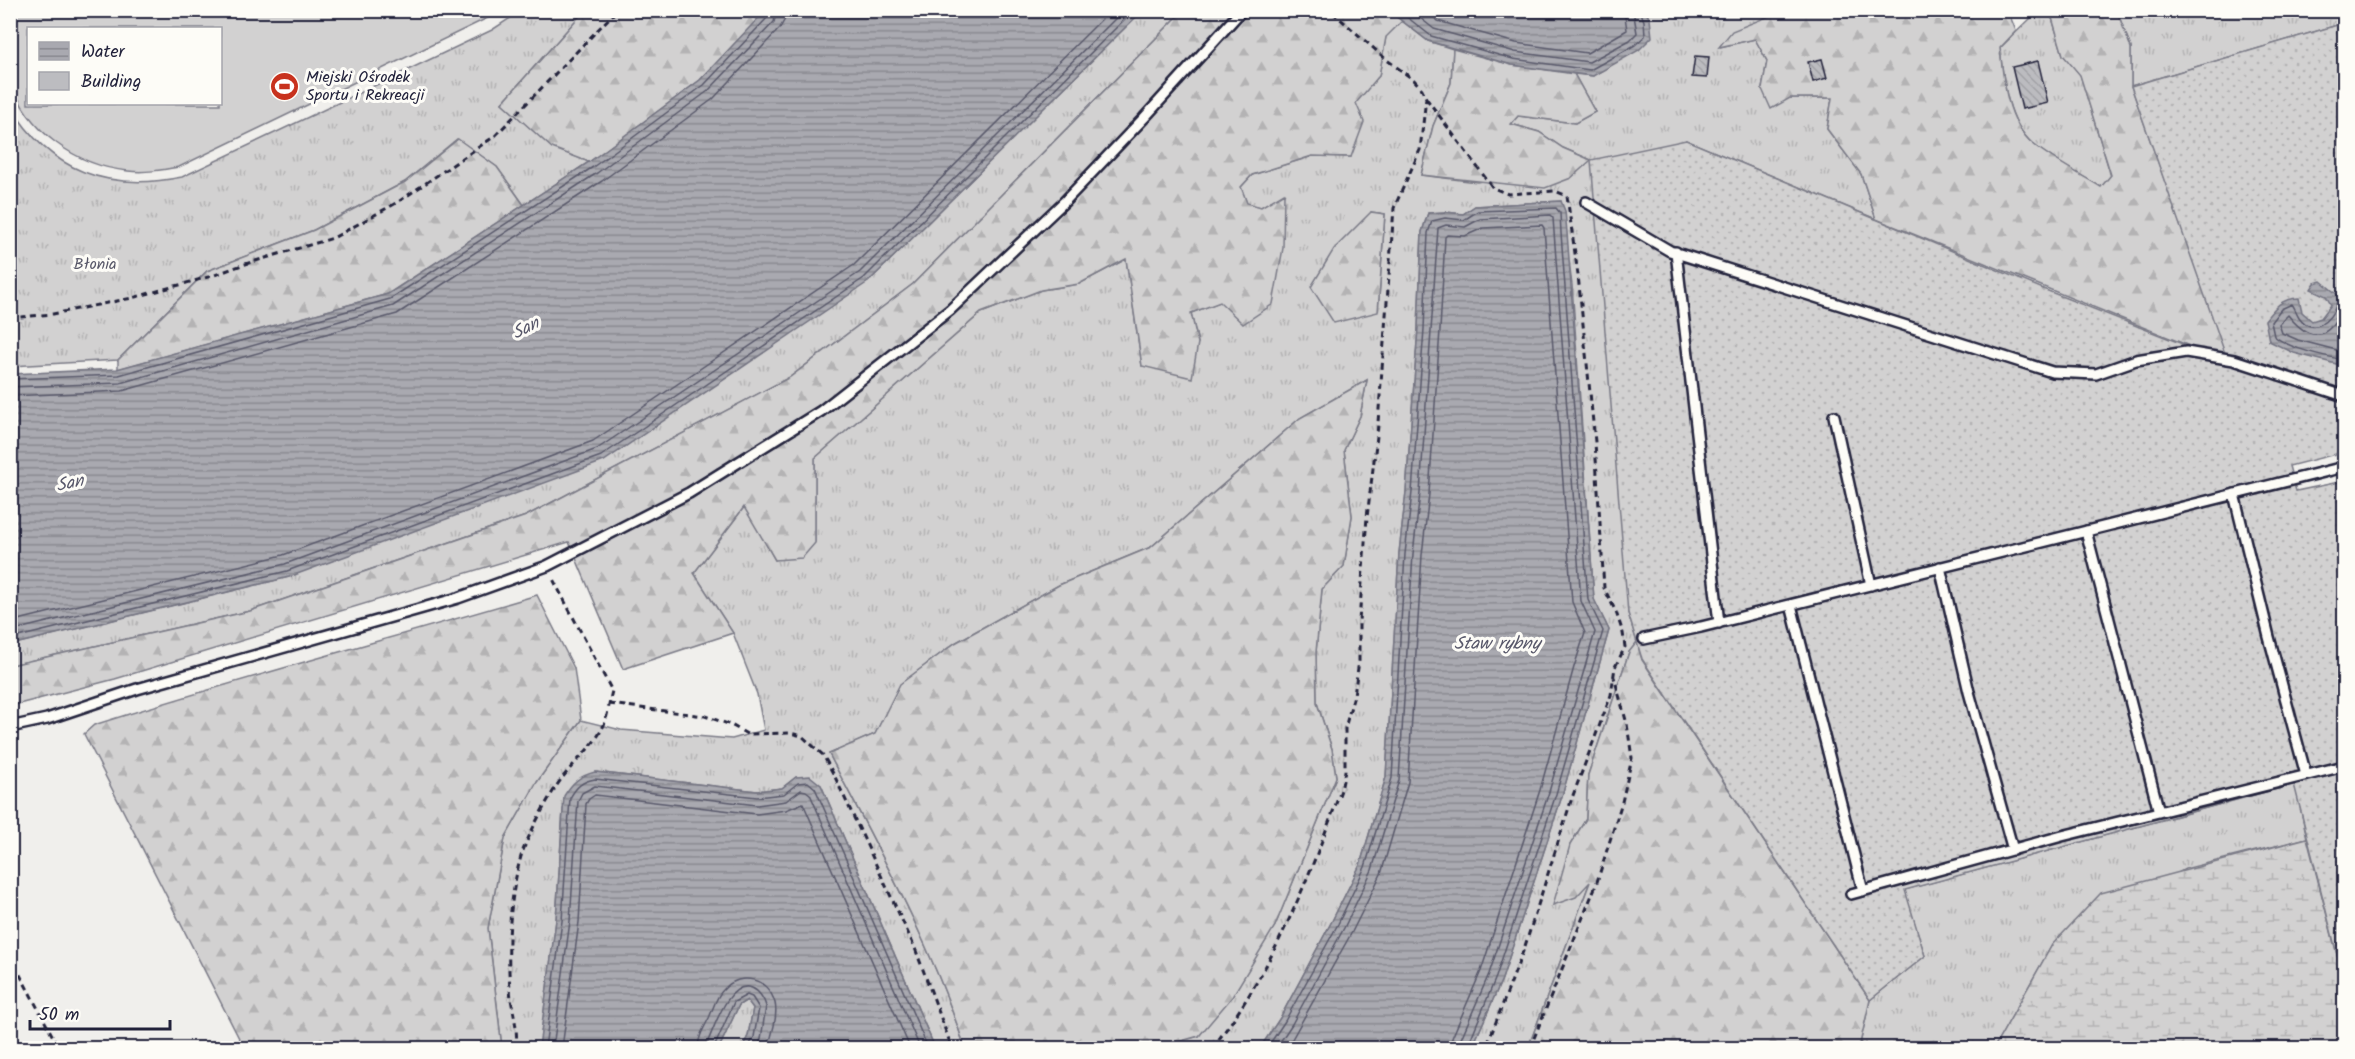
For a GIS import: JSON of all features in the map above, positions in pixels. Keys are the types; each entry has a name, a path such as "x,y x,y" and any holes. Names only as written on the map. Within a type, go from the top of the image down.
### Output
{"lane":[{"path":"10,727 47,719 137,689 458,598 547,566 689,493 821,411 951,310 1064,202 1242,10"},
{"path":"1586,202 1676,252 2052,372 2096,374 2136,360 2186,352 2234,360 2344,396"},
{"path":"1676,252 1719,623"},
{"path":"1834,416 1871,585"},
{"path":"1644,639 1719,623 2344,467"},
{"path":"2234,494 2269,638 2306,775"},
{"path":"2086,531 2159,812"},
{"path":"1940,567 1969,692 2013,850"},
{"path":"1791,605 1863,891"},
{"path":"1851,894 2159,812 2344,766"}],"path":[{"path":"10,318 53,314 132,298 212,276 333,238 398,202 495,136 617,10"},
{"path":"1330,10 1387,60 1414,80 1493,188 1508,194 1555,191 1567,196 1578,275 1595,442 1604,588 1616,612 1625,647 1616,667 1611,696 1572,798 1522,956 1486,1048"},
{"path":"1212,1048 1244,1003 1264,968 1293,908 1341,790 1345,771 1345,728 1354,696 1359,661 1359,621 1367,517 1377,436 1394,208 1420,150 1426,98"},
{"path":"516,1048 518,1031 509,967 511,901 523,853 552,793 564,776 580,760 604,726 612,691 547,566"},
{"path":"1530,1048 1596,885 1622,802 1632,758 1627,724 1614,676"},
{"path":"609,704 705,716 731,725 747,734 790,733 802,736 823,755 915,948 952,1048"},
{"path":"10,956 59,1048"}],"green space":[{"name":"Miejski Ośrodek Sportu i Rekreacji","path":"11,10 502,10 179,167 141,172 109,168 90,162 56,143 41,130 28,115 18,98 11,80 9,56"},
{"name":"Błonia","path":"521,11 584,11 502,103 552,147 589,162 524,205 497,167 457,139 405,182 314,230 207,271 118,360 11,366 10,105 43,147 62,161 83,172 130,182 182,177 492,30"},
{"path":"584,11 766,11 700,80 589,162 552,148 502,103"},
{"path":"1142,11 1183,11 913,284 790,377 526,516 250,611 11,665 10,645 289,577 868,282"},
{"path":"1183,11 1389,11 1402,21 1386,37 1379,76 1356,103 1364,122 1351,157 1312,156 1252,175 1241,187 1247,203 1261,207 1284,193 1283,248 1273,304 1243,324 1220,302 1191,313 1198,343 1192,378 1142,366 1126,259 1079,284 1041,290 981,313 815,458 815,543 802,558 775,560 744,507 694,573 733,633 623,669 569,542 115,679 11,706 11,665 250,611 526,516 790,377 913,284"},
{"path":"1645,11 1777,11 1720,47 1755,39 1767,61 1762,89 1790,98 1832,98 1827,129 1861,174 1876,219 1686,140 1628,613 1637,642 1629,652 1588,775 1586,819 1570,845 1591,879 1528,1048 1472,1048 1502,979 1562,796 1609,630 1594,600 1572,285 1561,201 1475,206 1463,214 1428,213 1422,232 1418,328 1406,492 1399,553 1386,777 1360,865 1280,1018 1260,1048 1156,1048 1199,1036 1275,926 1336,777 1332,749 1317,703 1316,652 1322,589 1344,566 1352,516 1344,450 1360,416 1367,380 1300,418 1151,547 1059,585 955,643 901,684 875,734 829,754 921,935 965,1048 935,1048 821,785 796,777 782,788 757,791 595,772 563,809 556,920 539,1048 502,1048 488,928 505,838 537,782 581,720 621,730 732,739 764,730 757,694 733,633 694,573 745,506 775,560 815,542 815,458 981,313 1041,290 1079,284 1126,259 1142,366 1198,343 1191,313 1220,302 1284,194 1261,207 1247,204 1241,187 1252,175 1313,156 1351,157 1355,103 1379,76 1386,36 1402,21 1428,41 1453,49 1451,83 1433,126 1421,175 1477,182 1591,160 1563,148 1539,132 1511,124 1518,116 1575,123 1595,112 1574,74 1593,76 1650,19","holes":["1371,212 1385,214 1378,311"]},
{"path":"1777,11 2008,11 2016,31 2000,48 2008,99 2017,124 2024,135 2041,150 2101,187 2111,175 2080,75 2063,55 2050,11 2117,11 2131,48 2131,86 2229,362 1876,219 1861,174 1827,129 1832,98 1790,98 1771,109 1762,89 1767,61 1755,39 1719,47 1732,31 1777,13"},
{"path":"2032,11 2050,11 2063,55 2080,74 2111,176 2101,187 2033,144 2024,135 2012,112 2005,86 2000,48 2032,17"},
{"path":"2117,11 2344,11 2344,23 2131,86 2131,48"},
{"path":"2344,23 2344,452 2289,466 2296,491 2344,481 2344,982 2294,784 1905,890 1925,956 1870,1000 1642,659 1628,613 1591,160 1686,140 2048,291 2228,362 2131,86"},
{"path":"1453,49 1512,65 1574,74 1595,112 1575,123 1518,116 1511,124 1539,132 1563,148 1591,160 1571,178 1545,188 1421,175 1433,126 1451,83"},
{"path":"458,139 497,167 524,205 388,294 118,369 118,360 207,271 314,230 405,182"},
{"path":"1371,212 1385,214 1378,312 1334,323 1311,287 1334,249"},
{"path":"1367,380 1360,416 1344,450 1352,516 1344,566 1322,589 1316,652 1317,703 1332,749 1336,777 1275,926 1232,997 1199,1036 1156,1048 965,1048 921,935 829,754 875,734 900,684 955,643 1059,585 1151,547 1300,418"},
{"path":"537,595 574,668 581,720 537,782 505,838 488,928 502,1048 244,1048 84,734 94,725 149,708"},
{"path":"1637,642 1642,660 1870,1000 1859,1048 1528,1048 1590,882 1576,897 1553,905 1570,845 1586,819 1588,775 1629,652"},
{"path":"2295,784 2307,838 2185,869 2052,945 1994,1048 1859,1048 1870,1000 1925,956 1904,890"},
{"path":"2307,838 2344,982 2344,1048 1994,1048 2052,945 2101,893"},
{"path":"747,1000 753,1008 748,1036 742,1048 719,1048 739,1005"}],"water":[{"name":"San","path":"766,10 1142,11 868,282 604,461 289,577 11,645 11,374 117,369 388,294 589,162 700,80"},
{"path":"1514,10 1526,13 1544,10 1645,11 1650,19 1652,37 1639,50 1593,76 1512,65 1428,41 1389,11"},
{"name":"Staw rybny","path":"1561,201 1565,211 1567,232 1594,599 1609,630 1562,796 1502,979 1472,1048 1260,1048 1280,1018 1360,865 1386,777 1399,553 1406,492 1418,328 1422,232 1428,213 1463,214 1475,206"},
{"path":"2321,281 2344,300 2344,366 2294,353 2269,341 2265,320 2283,302 2299,298 2302,312 2312,321 2321,318 2331,305 2326,296 2311,289 2315,283"},
{"path":"595,772 757,791 782,788 796,777 810,776 821,785 935,1048 742,1048 748,1036 753,1008 747,1000 739,1005 719,1048 539,1048 556,920 564,796 576,781"}],"building":[{"path":"1695,56 1709,57 1707,78 1692,77"},
{"path":"1822,59 1827,78 1813,82 1808,62"},
{"path":"2038,61 2048,103 2022,109 2012,67"}],"place":[{"name":"Miejski Ośrodek Sportu i Rekreacji","path":"285,86"}]}
